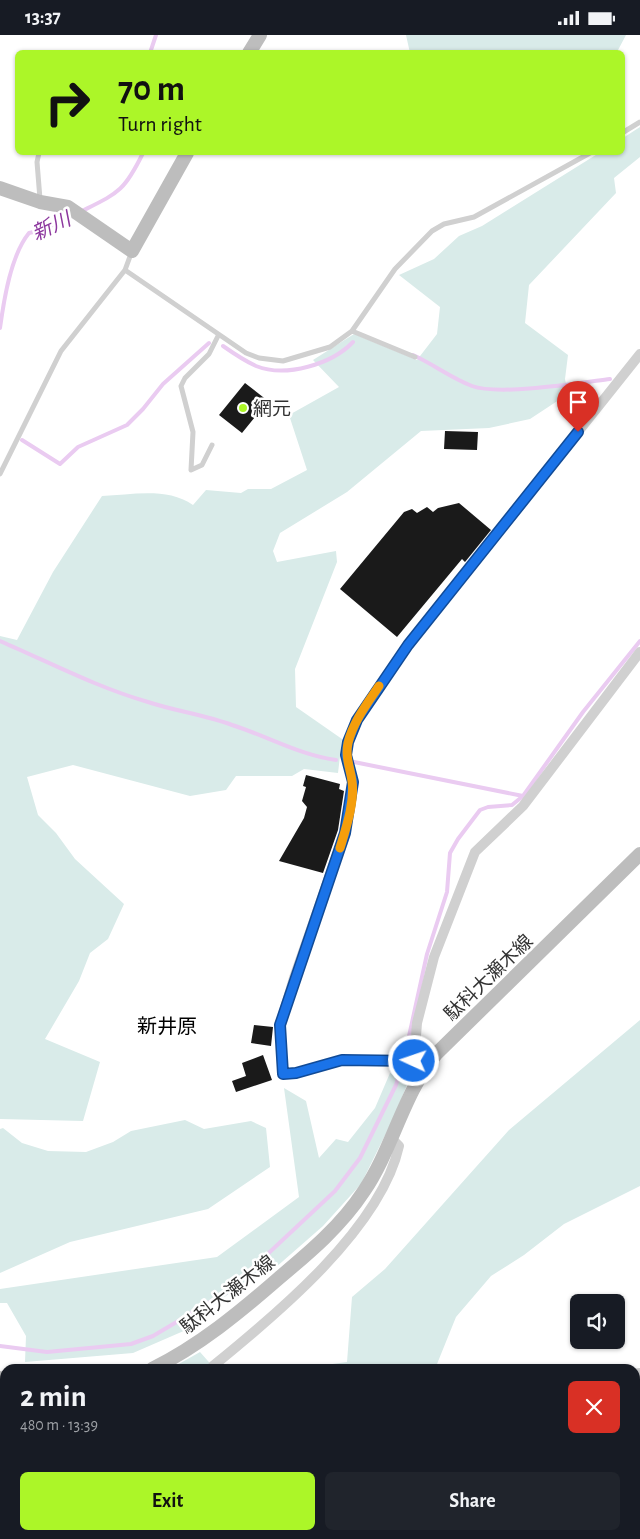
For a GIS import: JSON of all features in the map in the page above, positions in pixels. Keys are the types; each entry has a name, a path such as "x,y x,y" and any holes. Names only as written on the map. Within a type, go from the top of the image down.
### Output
{"main road":[{"path":"251,50 260,35"},
{"path":"1,190 40,202 68,207 132,251 186,155"},
{"name":"駄科大瀬木線","path":"162,1364 173,1359 222,1324 327,1237 364,1192 392,1139 417,1067 436,1054 640,854"}],"street":[{"path":"640,354 408,645 357,720 348,742 346,755 353,782 345,833 280,1025 283,1074 296,1073 342,1060 417,1067 417,1023 434,957 475,852 523,806 640,652"},
{"path":"215,1364 267,1321 334,1257 375,1201 392,1167 399,1146 392,1139"}],"lane":[{"path":"625,131 640,122"},
{"path":"39,155 37,162 40,202"},
{"path":"125,270 218,336 253,356 283,361 330,347 352,331 395,269 432,231 444,224 474,217 586,155"},
{"path":"0,474 61,351 125,270 132,251"},
{"path":"352,331 415,357"},
{"path":"212,445 202,465 191,470 193,432 181,386 185,378 209,354 218,336"}],"shaded area":[{"path":"406,35 626,35 618,50 409,50"},
{"path":"640,127 640,157 614,178 616,193 529,285 525,323 568,355 565,379 568,394 530,419 489,428 421,431 347,492 280,533 273,551 277,562 336,551 337,562 295,669 296,707 342,739 338,773 304,769 292,776 236,776 226,790 190,796 73,765 27,777 38,815 56,833 75,859 124,904 108,939 90,953 79,981 45,1039 100,1062 83,1121 0,1119 0,636 17,640 53,572 102,496 161,494 183,499 193,505 206,490 241,493 248,489 271,489 307,470 289,415 339,387 313,360 354,334 417,360 437,334 440,307 399,275 434,259 459,236 482,226 596,155 625,155 625,137"},
{"path":"640,1020 640,1186 564,1224 524,1255 491,1276 456,1317 437,1364 332,1364 347,1362 352,1297 385,1269 509,1130"},
{"path":"390,1073 409,1080 393,1119 361,1184 323,1226 275,1268 262,1270 201,1314 202,1323 133,1353 25,1362 26,1336 7,1303 0,1303 0,1289 217,1257 299,1197 284,1088 306,1101 319,1158 336,1139 348,1142 375,1108"},
{"path":"185,1120 204,1129 251,1121 266,1128 270,1167 208,1209 70,1242 0,1273 0,1129 3,1128 22,1143 48,1151 86,1152 113,1142 131,1131"},
{"path":"200,1352 211,1364 179,1364"}],"building":[{"name":"網元","path":"245,383 268,401 242,433 219,415"},
{"path":"445,431 478,432 477,450 444,449"},
{"path":"459,503 491,530 465,562 462,559 397,637 340,589 404,512 412,509 417,513 427,507 433,512 438,508"},
{"path":"306,775 340,784 339,789 344,791 338,830 323,873 279,861 304,818 307,807 302,801 306,787 303,786"},
{"path":"254,1025 273,1027 271,1046 251,1043"},
{"path":"263,1055 272,1080 236,1092 232,1081 246,1076 242,1063"}],"waterway":[{"name":"新川","path":"151,50 156,35"},
{"name":"新川","path":"80,212 119,190 125,184 142,155"},
{"name":"新川","path":"0,328 9,278 17,253 23,242 29,233 42,230 74,215"},
{"path":"223,346 256,366 281,370 308,367 321,362 333,357 353,342"},
{"path":"22,440 60,464 78,447 127,425 163,384 209,343"},
{"path":"413,355 464,383 484,389 540,388 610,379"},
{"path":"0,641 91,682 129,696 245,729 296,750 336,760"},
{"path":"404,1059 427,954 447,892 450,853 480,810 488,807 512,805 523,796 583,712 640,641"},
{"path":"354,762 523,796"},
{"path":"0,1346 47,1352 131,1344 153,1336 227,1292 335,1191 360,1158 396,1085 400,1071"}],"slow traffic":[{"path":"340,848 345,833 353,782 346,755 348,742 357,720 379,686"}],"place":[{"name":"網元","path":"243,408"}],"district":[{"name":"新井原","path":"167,1026"}],"route":[{"path":"414,1061 342,1060 296,1073 283,1074 280,1025 294,978 345,833 353,782 346,755 348,742 357,720 408,645 578,432"}]}
